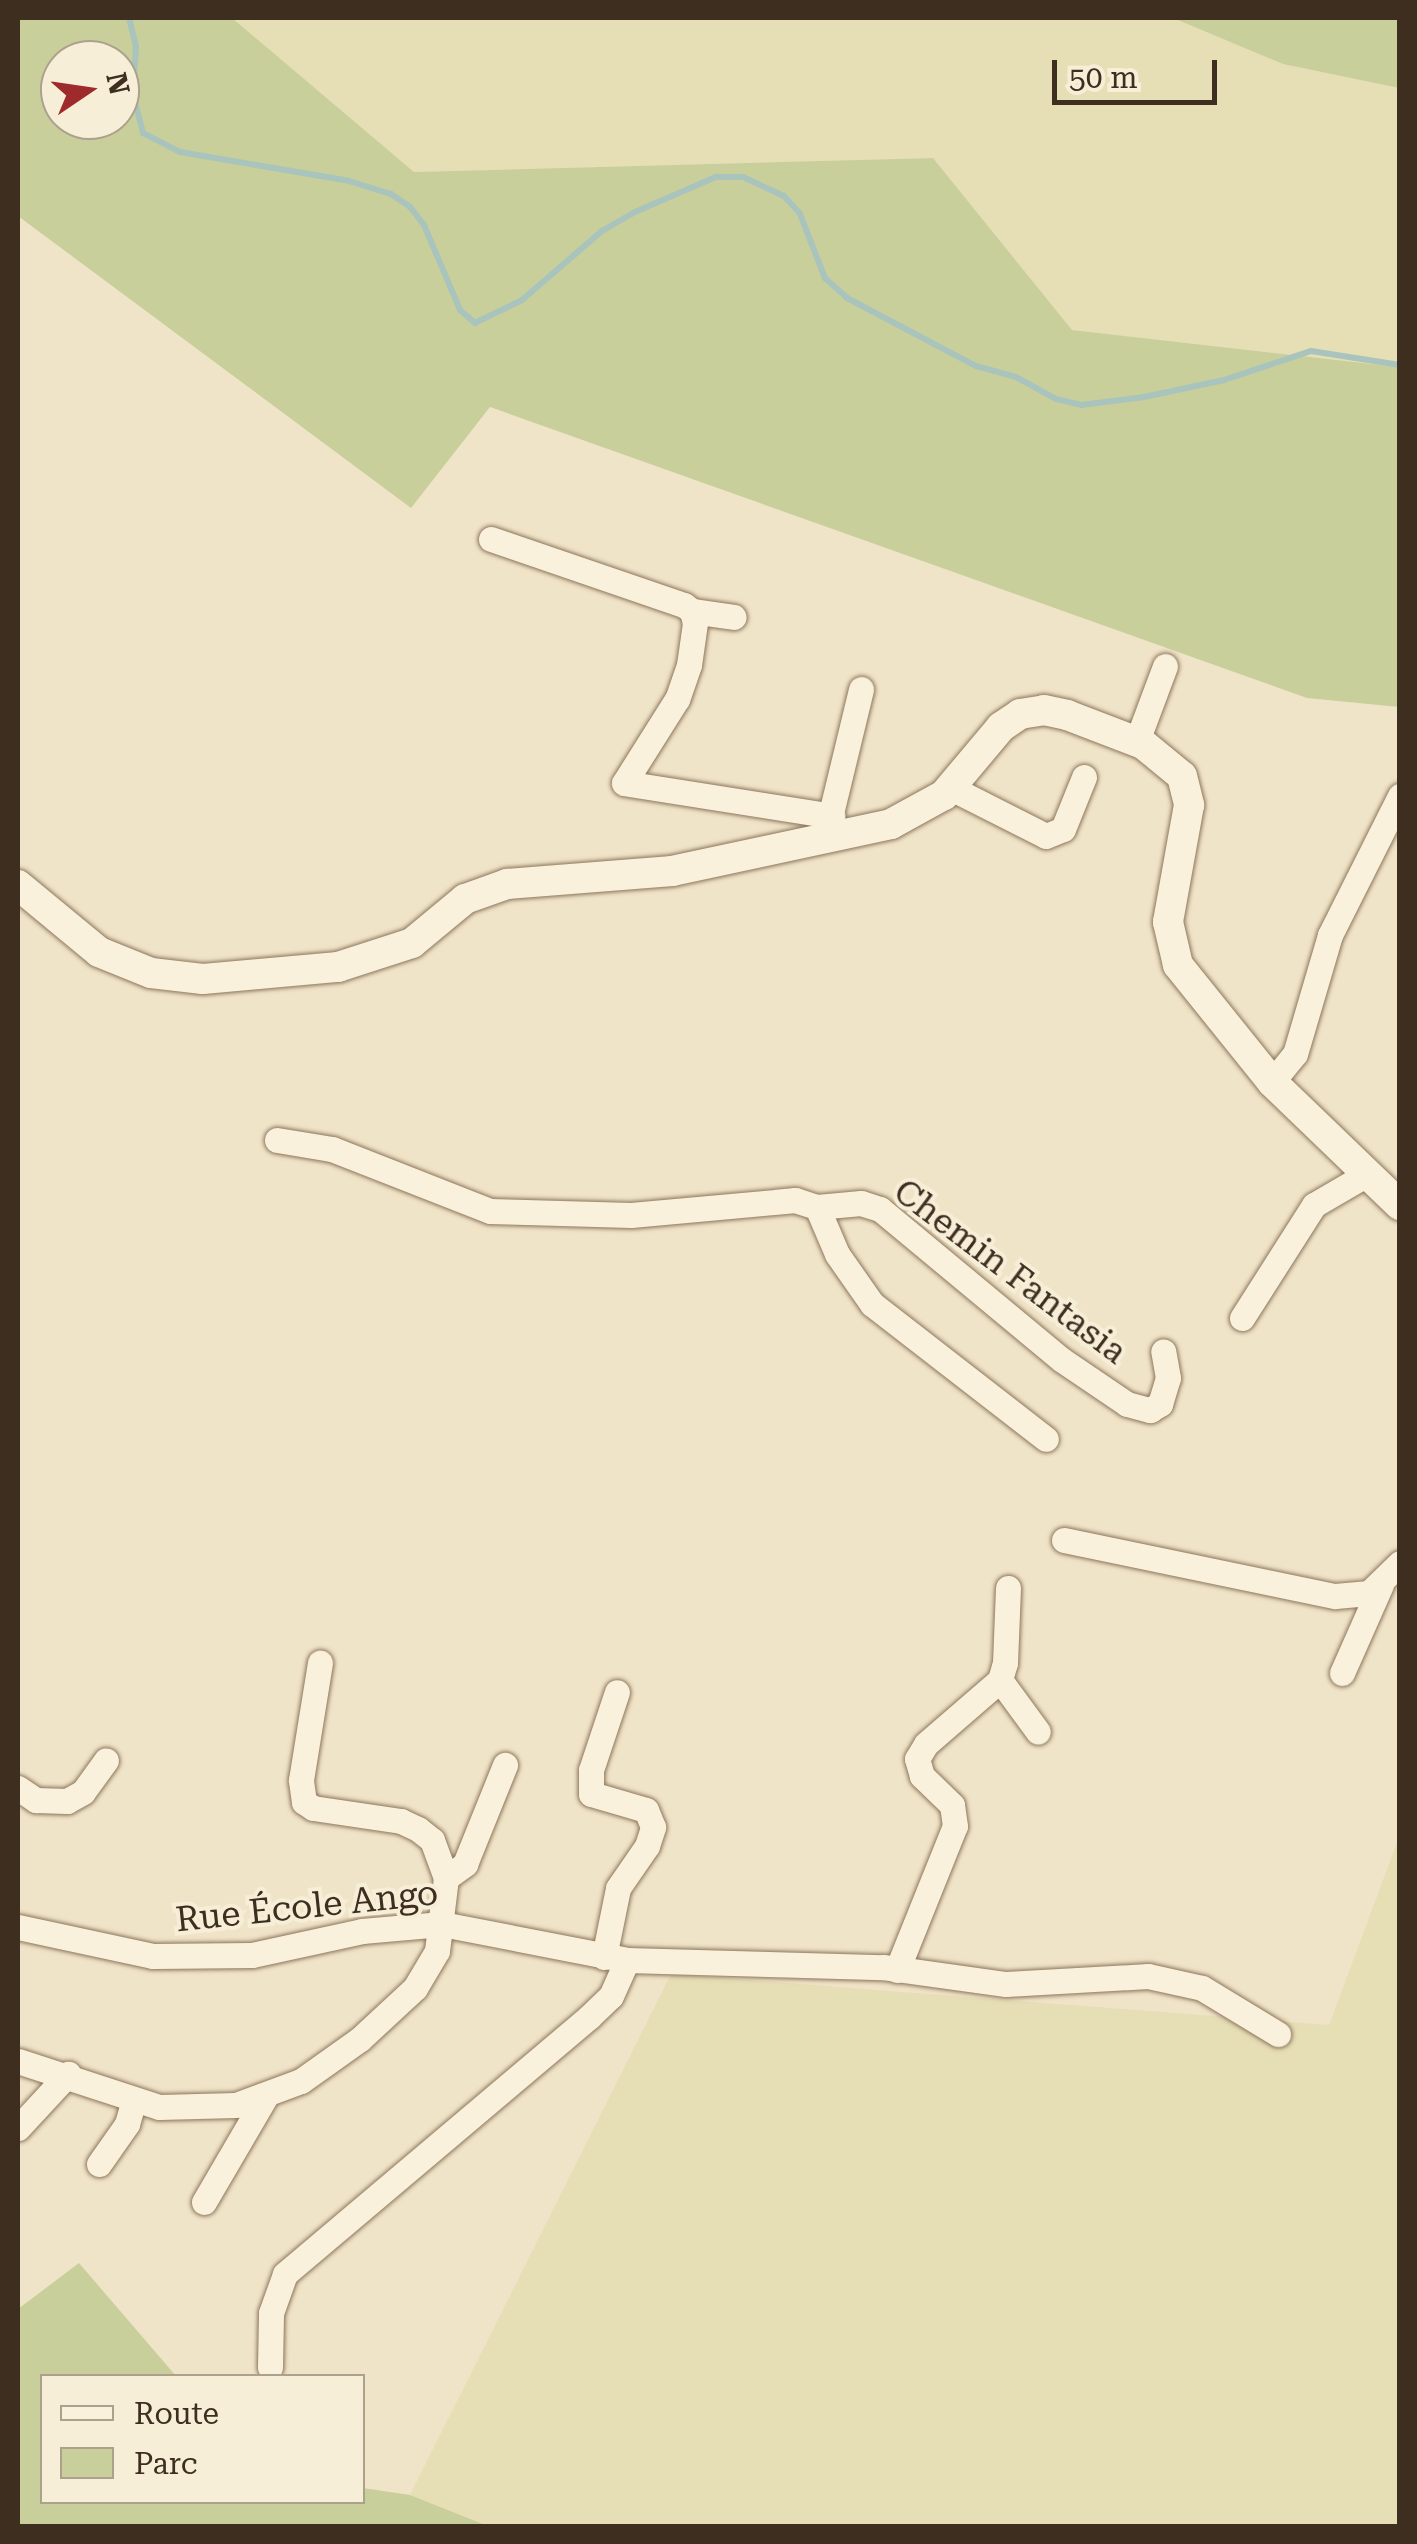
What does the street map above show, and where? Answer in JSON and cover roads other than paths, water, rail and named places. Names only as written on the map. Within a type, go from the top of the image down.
[{"type":"street","points":[[491,538],[684,604],[692,611],[734,617]]},
{"type":"street","points":[[692,611],[695,623],[689,665],[677,699],[624,783],[828,827]]},
{"type":"street","points":[[1137,741],[1165,666]]},
{"type":"street","points":[[828,827],[861,689]]},
{"type":"street","points":[[18,885],[99,952],[125,965],[178,978],[282,975],[386,954],[412,942],[465,899],[507,884],[672,871],[828,827],[891,824],[926,807],[951,788],[1001,726],[1020,714],[1044,710],[1137,741],[1163,756],[1188,790],[1186,835],[1168,922],[1178,965],[1272,1082],[1381,1179],[1400,1205]]},
{"type":"street","points":[[951,788],[1046,836],[1063,829],[1084,777]]},
{"type":"street","points":[[1272,1082],[1295,1054],[1330,935],[1400,796]]},
{"type":"street","name":"Chemin Fantasia","points":[[277,1140],[332,1149],[490,1211],[631,1216],[795,1200],[817,1207],[861,1203],[880,1210],[1062,1360],[1127,1404],[1150,1410],[1160,1404],[1168,1378],[1163,1350]]},
{"type":"street","points":[[1242,1318],[1314,1205],[1325,1194],[1381,1179]]},
{"type":"street","points":[[817,1207],[837,1254],[872,1304],[1046,1439]]},
{"type":"street","points":[[1064,1540],[1335,1596],[1369,1593],[1400,1563]]},
{"type":"street","points":[[1342,1673],[1380,1585]]},
{"type":"street","points":[[897,1970],[955,1826],[952,1806],[922,1776],[917,1759],[926,1744],[1000,1680],[1006,1663],[1008,1588]]},
{"type":"street","points":[[18,2061],[68,2074],[134,2100],[183,2109],[236,2105],[301,2080],[401,2004],[428,1969],[442,1924],[446,1878],[432,1840],[401,1821],[313,1808],[304,1802],[300,1780],[320,1663]]},
{"type":"street","points":[[1000,1680],[1038,1732]]},
{"type":"street","points":[[270,2367],[270,2312],[285,2274],[610,1996],[616,1958],[618,1888],[646,1846],[653,1827],[646,1810],[591,1794],[590,1770],[617,1692]]},
{"type":"street","points":[[18,1788],[36,1800],[67,1802],[84,1792],[106,1760]]},
{"type":"street","points":[[446,1878],[465,1864],[505,1765]]},
{"type":"street","name":"Rue École Ango","points":[[18,1927],[153,1956],[252,1954],[362,1930],[442,1924],[616,1958],[897,1970],[1006,1984],[1148,1976],[1180,1980],[1238,2006],[1278,2034]]},
{"type":"street","points":[[18,2128],[68,2074]]},
{"type":"street","points":[[204,2202],[266,2096]]},
{"type":"street","points":[[99,2164],[127,2124],[134,2100]]},
{"type":"waterway","points":[[129,18],[136,46],[133,95],[143,133],[180,152],[349,181],[391,194],[410,207],[424,225],[460,310],[475,323],[522,300],[602,231],[635,212],[716,177],[743,177],[784,196],[800,214],[825,278],[847,298],[976,366],[1016,377],[1056,399],[1081,405],[1144,397],[1224,380],[1311,351],[1400,365]]}]
